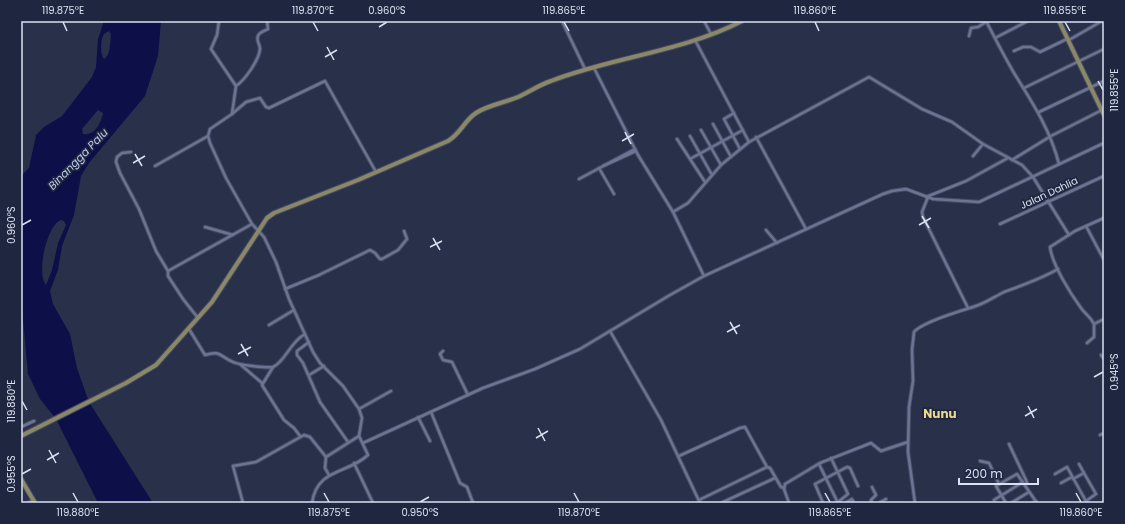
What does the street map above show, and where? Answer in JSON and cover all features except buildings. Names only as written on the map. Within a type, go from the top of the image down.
[{"type":"street","points":[[219,21],[217,35],[211,49],[236,86]]},
{"type":"street","points":[[232,114],[236,86],[247,76],[252,68],[260,49],[259,34],[268,29],[268,21]]},
{"type":"street","points":[[562,21],[585,70]]},
{"type":"street","points":[[704,21],[711,34]]},
{"type":"street","points":[[21,436],[152,368],[189,329],[221,290],[267,218],[274,212],[376,172],[453,138],[460,132],[472,116],[481,110],[519,97],[550,81],[593,67],[695,40],[742,21]]},
{"type":"street","points":[[995,38],[1028,21]]},
{"type":"street","points":[[1059,21],[1103,110],[1104,115]]},
{"type":"street","points":[[1014,51],[1023,47],[1031,47],[1040,52],[1068,40],[1102,21]]},
{"type":"street","points":[[969,36],[971,28],[978,27],[986,22],[1039,112],[1051,136],[1059,164]]},
{"type":"street","points":[[695,40],[749,142]]},
{"type":"street","points":[[1024,88],[1104,49]]},
{"type":"street","points":[[593,67],[636,150],[673,212],[704,276]]},
{"type":"street","points":[[673,212],[688,203],[721,165],[756,137],[869,77],[922,109],[952,122],[982,144],[1022,165],[1033,177],[1069,235]]},
{"type":"street","points":[[312,503],[313,493],[322,480],[368,455],[359,436],[362,416],[359,409],[343,386],[317,358],[294,310],[264,237],[252,224],[226,178],[208,136],[210,129],[254,98],[260,98],[266,107],[269,108],[325,81],[376,172]]},
{"type":"street","points":[[1039,112],[1104,81]]},
{"type":"street","points":[[1012,160],[1051,136],[1103,110]]},
{"type":"street","points":[[734,113],[724,119],[740,149]]},
{"type":"street","points":[[713,124],[731,157]]},
{"type":"street","points":[[701,130],[721,165]]},
{"type":"street","points":[[690,160],[743,130]]},
{"type":"street","points":[[155,166],[208,136]]},
{"type":"street","points":[[690,136],[712,175]]},
{"type":"street","points":[[756,137],[806,230]]},
{"type":"street","points":[[677,139],[705,182]]},
{"type":"street","points":[[363,444],[418,417],[468,395],[566,355],[704,276],[892,190],[906,189],[927,197],[941,200],[978,202],[1104,143]]},
{"type":"street","points":[[973,156],[982,144]]},
{"type":"street","points":[[579,179],[603,166],[605,163],[636,150]]},
{"type":"street","points":[[132,152],[120,155],[116,159],[117,166],[139,209],[156,251],[168,271],[168,276],[198,318]]},
{"type":"street","points":[[968,308],[923,217],[922,212],[927,197],[966,181],[1008,158]]},
{"type":"street","points":[[599,168],[614,194]]},
{"type":"street","name":"Jalan Dahlia","points":[[1000,224],[1104,176]]},
{"type":"street","points":[[1087,343],[1094,337],[1094,324],[1090,316],[1078,304],[1058,269],[1050,247],[1069,235],[1104,218]]},
{"type":"street","points":[[168,271],[252,224]]},
{"type":"street","points":[[1086,226],[1104,260]]},
{"type":"street","points":[[205,227],[234,235]]},
{"type":"street","points":[[766,230],[777,243]]},
{"type":"street","points":[[285,289],[317,276],[370,250],[375,253],[380,260],[382,260],[401,247],[407,239],[404,231]]},
{"type":"street","points":[[1100,250],[1104,248]]},
{"type":"street","points":[[915,503],[908,463],[909,407],[913,380],[912,350],[914,332],[920,327],[1034,281],[1058,269]]},
{"type":"street","points":[[269,325],[294,310]]},
{"type":"street","points":[[1094,324],[1104,319]]},
{"type":"street","points":[[189,329],[205,355],[218,353],[233,363],[241,365],[274,366]]},
{"type":"street","points":[[610,331],[653,404],[679,456],[699,502],[767,467]]},
{"type":"street","points":[[262,383],[274,366],[288,352],[294,341],[305,334]]},
{"type":"street","points":[[309,342],[296,353],[309,375],[320,402],[348,442]]},
{"type":"street","points":[[443,351],[440,354],[443,360],[452,362],[468,395]]},
{"type":"street","points":[[1101,355],[1104,359]]},
{"type":"street","points":[[241,365],[262,383],[284,420],[294,428],[300,436]]},
{"type":"street","points":[[309,375],[324,366]]},
{"type":"street","points":[[359,409],[391,391]]},
{"type":"street","points":[[431,412],[460,483],[467,487],[473,503]]},
{"type":"street","points":[[418,417],[430,441]]},
{"type":"street","points":[[21,427],[34,421]]},
{"type":"street","points":[[679,456],[740,428],[745,428],[767,467],[770,468],[781,487],[784,488],[789,503]]},
{"type":"street","points":[[1100,435],[1104,433]]},
{"type":"street","points":[[243,503],[233,466],[256,462],[300,436],[306,435],[310,437],[326,457],[325,468],[329,476]]},
{"type":"street","points":[[326,457],[359,436]]},
{"type":"street","points":[[784,488],[786,483],[819,464],[871,443],[881,451],[908,442]]},
{"type":"street","points":[[994,500],[1024,483],[1027,483],[1009,444]]},
{"type":"street","points":[[819,464],[837,502],[848,494],[831,458]]},
{"type":"street","points":[[980,461],[989,463],[999,484]]},
{"type":"street","points":[[354,463],[373,503]]},
{"type":"street","points":[[1055,474],[1067,467],[1086,502],[1096,494],[1079,464]]},
{"type":"street","points":[[823,503],[814,484],[838,472],[849,467],[858,486]]},
{"type":"street","points":[[1061,483],[1084,473]]},
{"type":"street","points":[[1006,503],[996,487],[1017,474],[1037,502],[1032,503]]},
{"type":"street","points":[[721,503],[775,478]]},
{"type":"street","points":[[21,479],[35,502],[28,503]]},
{"type":"street","points":[[872,487],[876,495],[871,500],[872,503]]},
{"type":"street","points":[[1011,503],[1029,492]]},
{"type":"street","points":[[845,503],[852,499],[854,503]]},
{"type":"street","points":[[879,503],[886,500]]},
{"type":"water","name":"Binangga Palu","points":[[104,21],[161,21],[158,56],[145,96],[89,163],[81,176],[74,215],[62,246],[58,270],[50,291],[53,304],[70,334],[77,368],[89,402],[153,503],[98,503],[56,419],[40,399],[28,374],[21,298],[21,176],[29,168],[36,135],[44,127],[62,116],[92,77],[96,67],[98,39]],"holes":[[[109,31],[111,34],[110,48],[108,55],[104,59],[101,50],[101,43],[104,34]],[[98,110],[103,113],[101,121],[94,131],[83,134],[82,129]],[[61,220],[64,221],[66,225],[58,243],[52,270],[46,285],[43,279],[42,270],[44,250],[51,231]]]},
{"type":"district","name":"Nunu","points":[[940,413]]}]
